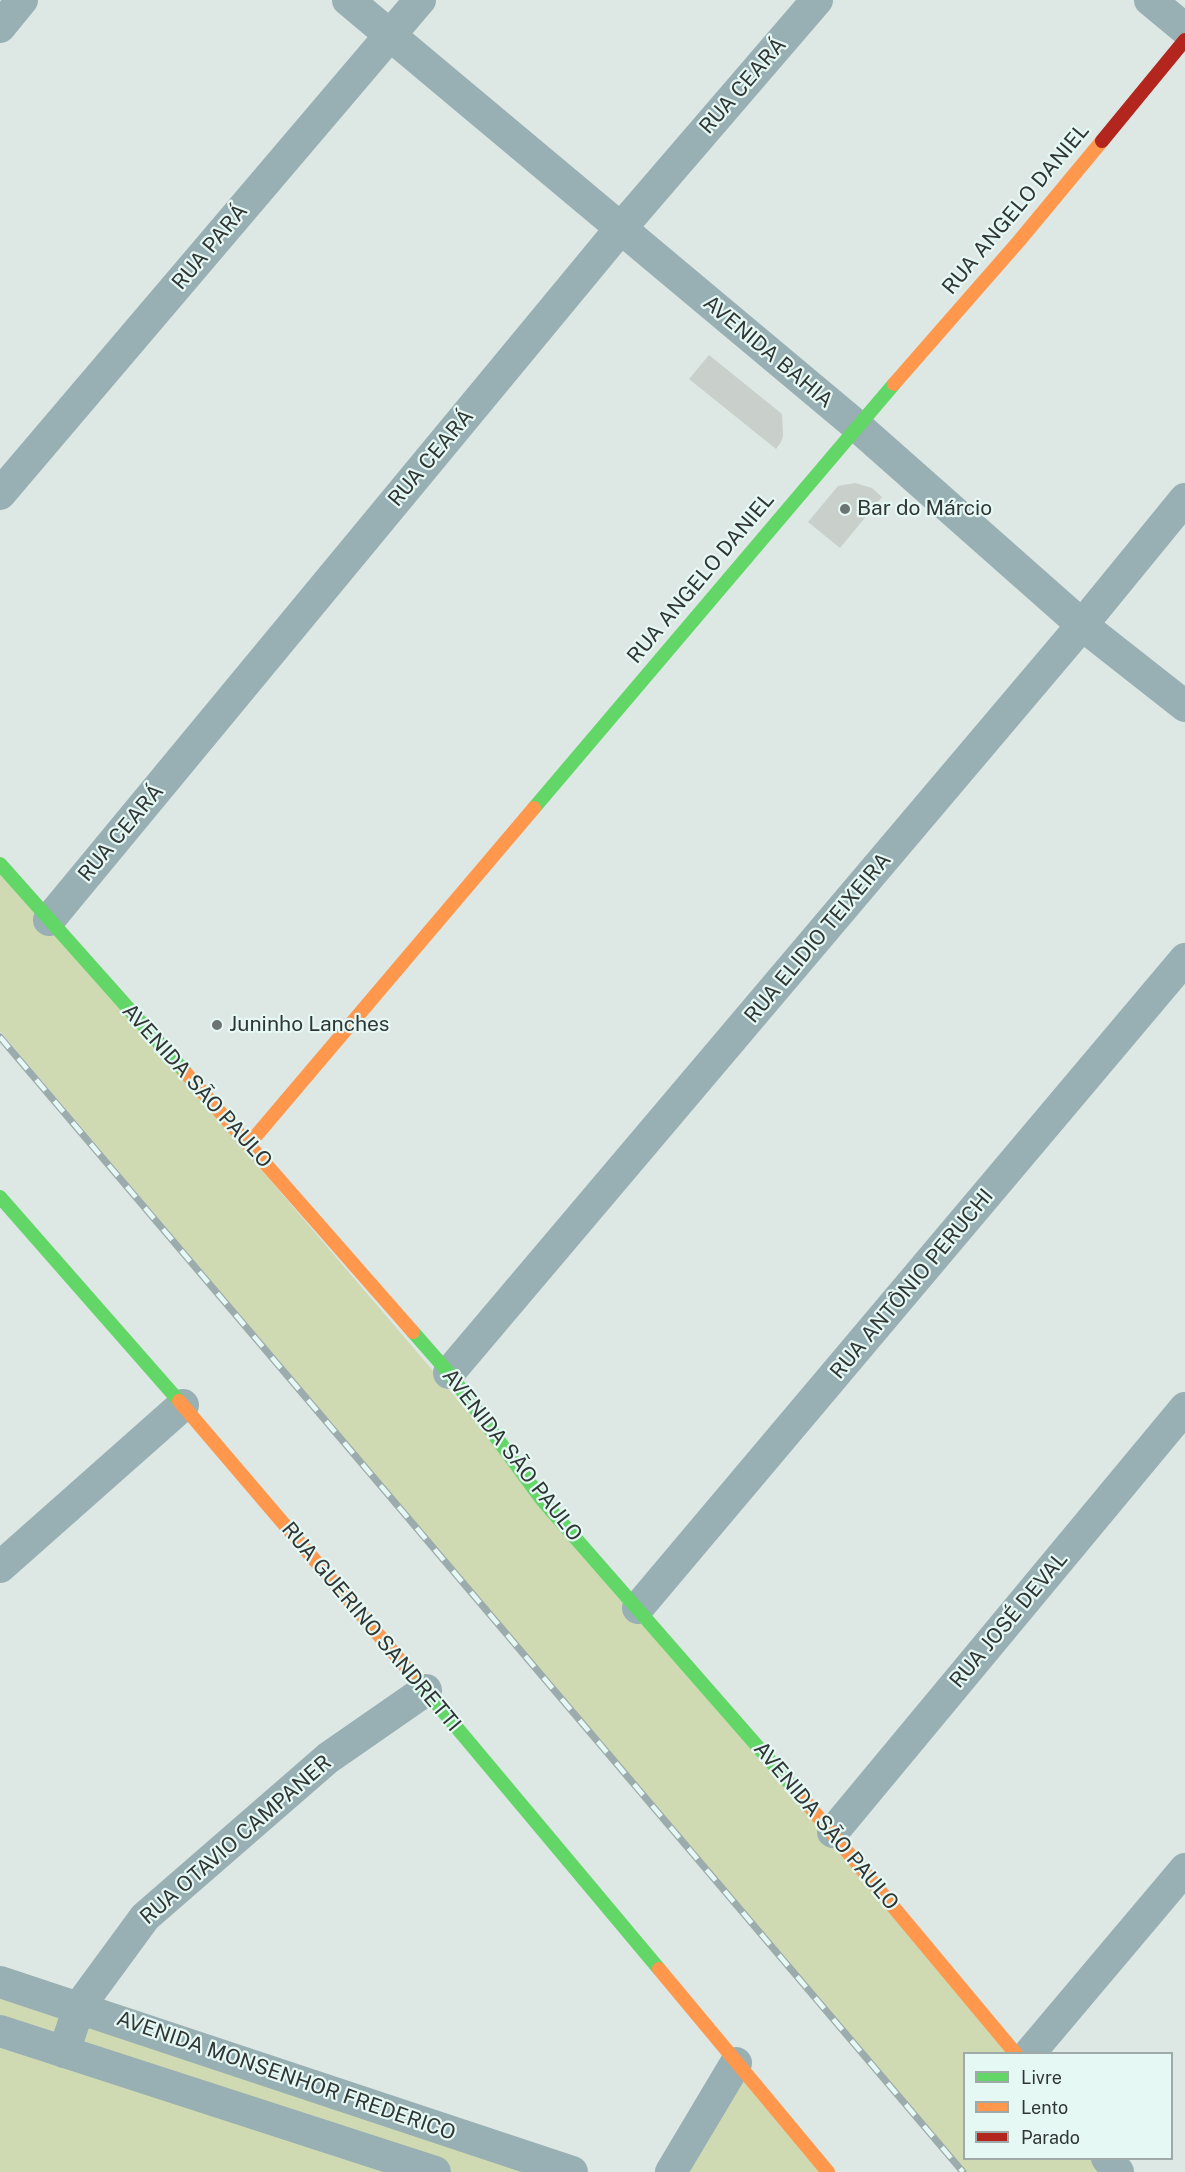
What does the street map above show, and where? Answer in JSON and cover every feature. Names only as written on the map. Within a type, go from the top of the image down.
[{"type":"street","points":[[0,27],[22,0]]},
{"type":"street","name":"AVENIDA BAHIA","points":[[348,0],[857,426],[1082,625],[1185,706]]},
{"type":"street","name":"RUA PARÁ","points":[[0,494],[420,0]]},
{"type":"street","name":"RUA CEARÁ","points":[[49,920],[621,228],[817,0]]},
{"type":"street","points":[[1150,0],[1185,29]]},
{"type":"street","name":"RUA ANGELO DANIEL","points":[[249,1144],[857,426],[1026,232],[1185,40]]},
{"type":"street","name":"RUA ELIDIO TEIXEIRA","points":[[449,1373],[1082,625],[1185,499]]},
{"type":"street","name":"AVENIDA SÃO PAULO","points":[[0,864],[449,1373],[543,1501],[833,1832],[1014,2052]]},
{"type":"street","name":"RUA ANTÔNIO PERUCHI","points":[[638,1608],[1185,959]]},
{"type":"street","name":"RUA GUERINO SANDRETTI","points":[[0,1197],[183,1406],[426,1690],[828,2172]]},
{"type":"street","points":[[0,1567],[183,1406]]},
{"type":"street","name":"RUA JOSÉ DEVAL","points":[[833,1832],[1185,1408]]},
{"type":"street","name":"RUA OTAVIO CAMPANER","points":[[64,2052],[79,2007],[144,1917],[328,1758],[426,1690]]},
{"type":"street","points":[[1031,2052],[1185,1869]]},
{"type":"street","name":"AVENIDA MONSENHOR FREDERICO","points":[[0,1982],[572,2172]]},
{"type":"street","name":"AVENIDA MONSENHOR FREDERICO","points":[[0,2031],[435,2172]]},
{"type":"street","points":[[671,2172],[736,2062]]},
{"type":"street","points":[[1109,2160],[1118,2172]]},
{"type":"green space","points":[[0,864],[1015,2052],[963,2052],[963,2160],[1108,2160],[1118,2172],[965,2172],[0,1031]]},
{"type":"green space","points":[[0,1982],[572,2172],[0,2172]]},
{"type":"green space","points":[[736,2063],[828,2172],[671,2172]]},
{"type":"building","points":[[709,355],[782,414],[783,436],[776,449],[689,379]]},
{"type":"building","name":"Bar do Márcio","points":[[855,483],[872,488],[882,497],[840,548],[808,522],[838,486]]},
{"type":"railway","points":[[0,1037],[963,2172]]},
{"type":"traffic: fast","points":[[534,808],[894,384]]},
{"type":"traffic: fast","points":[[0,864],[185,1072]]},
{"type":"traffic: fast","points":[[0,1197],[179,1401]]},
{"type":"traffic: fast","points":[[413,1332],[449,1373],[543,1501],[800,1795]]},
{"type":"traffic: fast","points":[[411,1673],[659,1969]]},
{"type":"traffic: slow","points":[[894,384],[1019,241],[1102,141]]},
{"type":"traffic: slow","points":[[249,1144],[534,808]]},
{"type":"traffic: slow","points":[[185,1072],[413,1332]]},
{"type":"traffic: slow","points":[[179,1401],[411,1673]]},
{"type":"traffic: slow","points":[[800,1795],[1014,2052]]},
{"type":"traffic: slow","points":[[659,1969],[828,2172]]},
{"type":"traffic: jam","points":[[1102,141],[1185,40]]},
{"type":"place","name":"Bar do Márcio","points":[[845,509]]},
{"type":"place","name":"Juninho Lanches","points":[[217,1025]]}]
